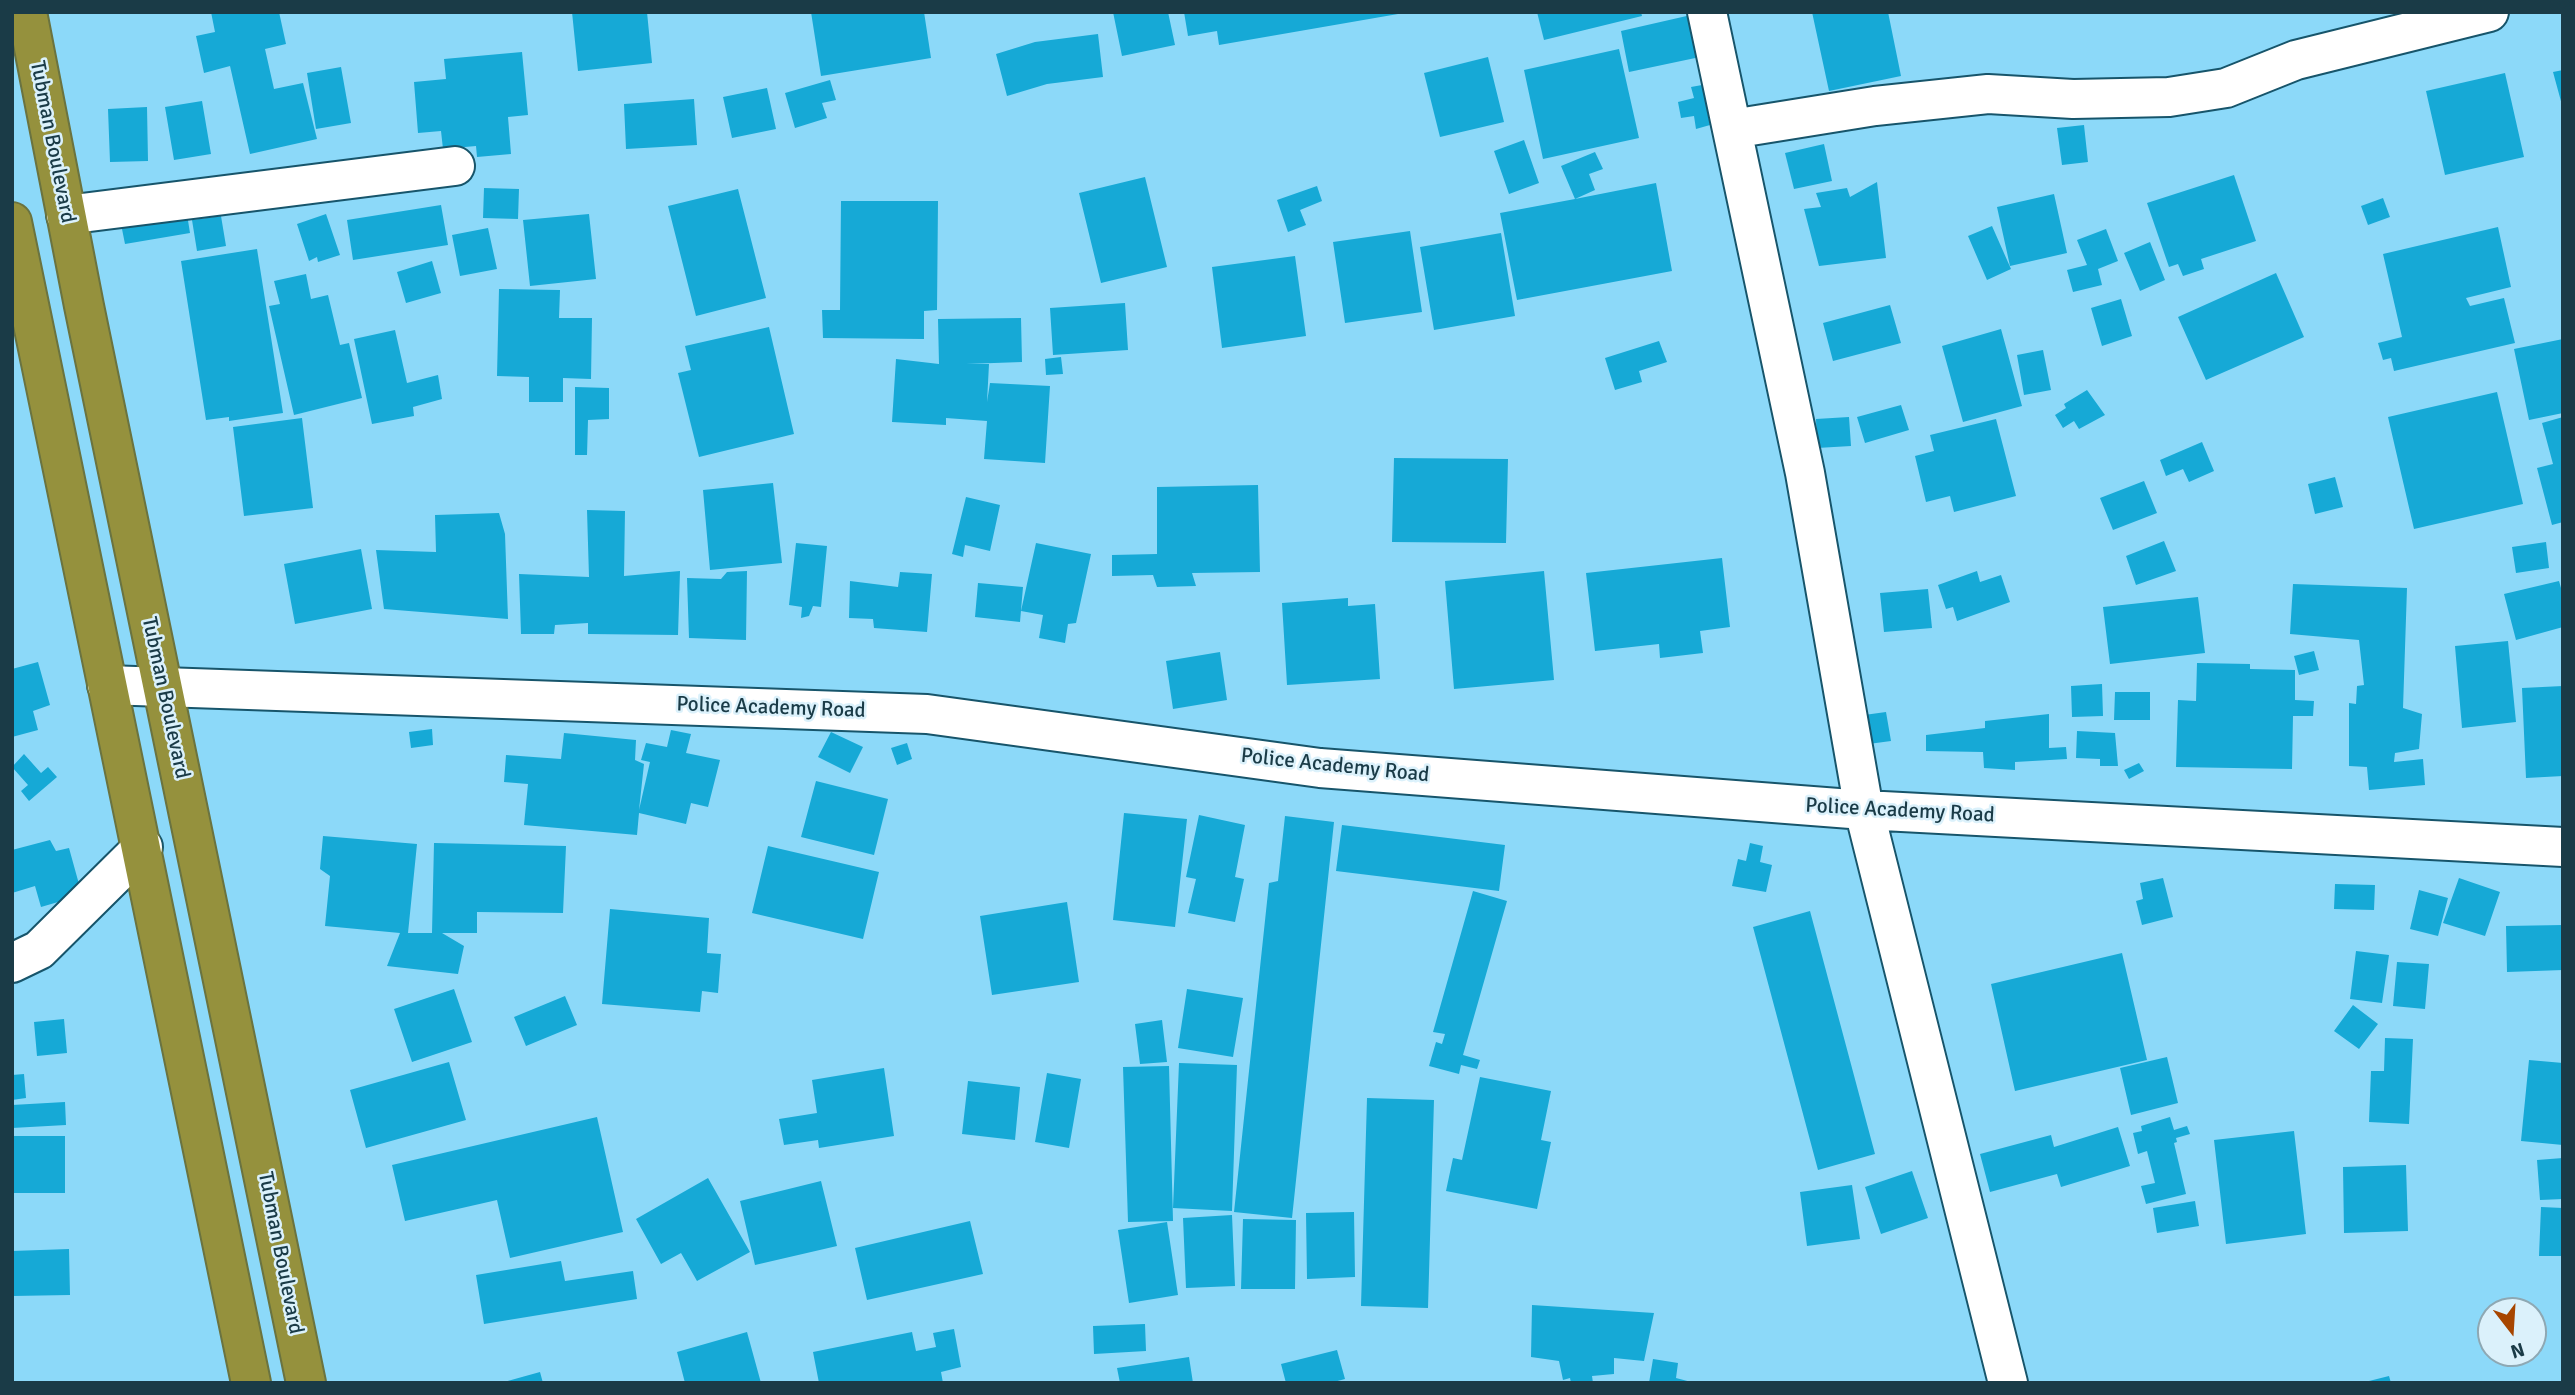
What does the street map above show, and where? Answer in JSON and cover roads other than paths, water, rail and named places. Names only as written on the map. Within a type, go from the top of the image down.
[{"type":"highway","name":"Tubman Boulevard","points":[[27,12],[162,687],[196,836],[306,1383]]},
{"type":"highway","points":[[12,222],[22,308],[143,847],[251,1383]]},
{"type":"street","points":[[1707,12],[1805,473],[1864,810],[2008,1383]]},
{"type":"street","points":[[1732,129],[1875,106],[1988,94],[2073,99],[2180,96],[2227,88],[2296,60],[2489,12]]},
{"type":"street","points":[[66,215],[455,166]]},
{"type":"street","name":"Police Academy Road","points":[[107,685],[927,714],[1320,768],[1864,810],[2563,847]]},
{"type":"street","points":[[12,963],[39,950],[143,847]]}]
